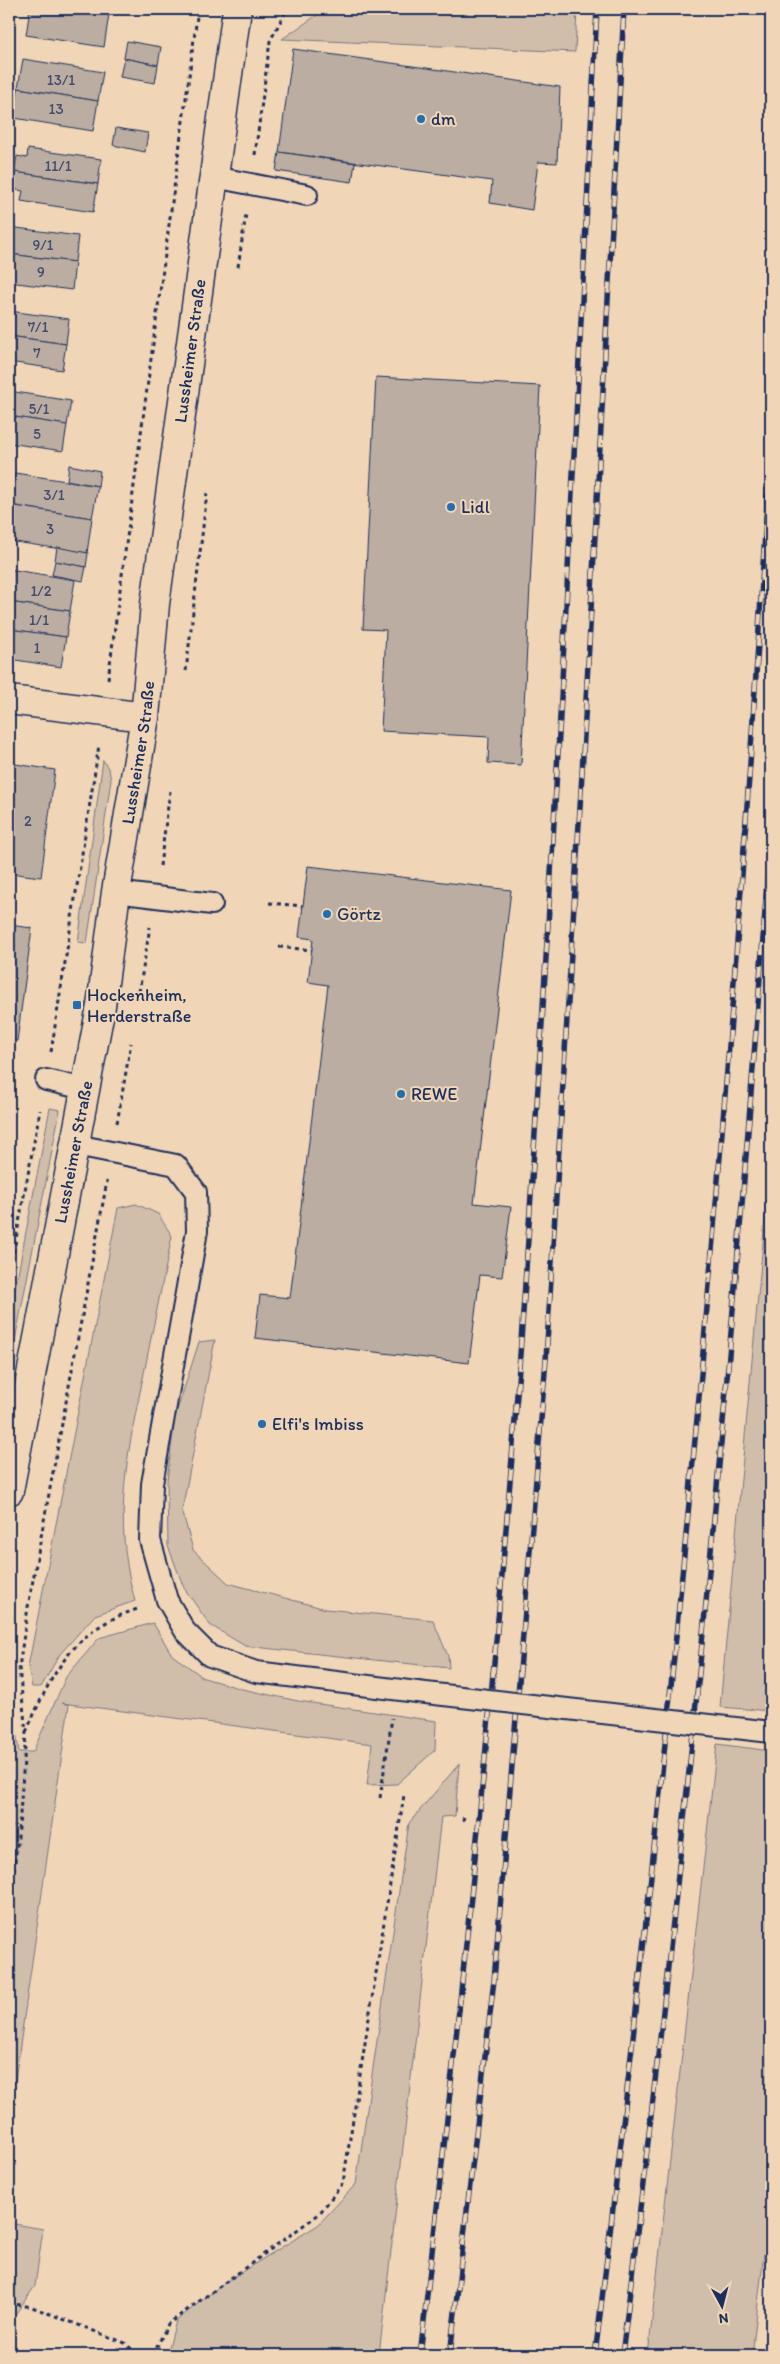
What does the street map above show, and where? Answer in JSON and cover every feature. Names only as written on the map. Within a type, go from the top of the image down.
[{"type":"street","name":"Lussheimer Straße","points":[[9,1491],[101,1006],[116,892],[145,717],[155,604],[238,9]]},
{"type":"street","points":[[9,700],[145,717]]},
{"type":"lane","points":[[214,177],[307,195]]},
{"type":"lane","points":[[116,892],[212,904]]},
{"type":"lane","points":[[46,1080],[85,1089]]},
{"type":"lane","points":[[76,1145],[176,1165],[196,1192],[197,1231],[152,1484],[150,1540],[167,1600],[185,1631],[210,1656],[256,1672],[771,1732]]},
{"type":"path","points":[[9,1276],[10,1260],[46,1080],[104,713],[198,9]]},
{"type":"path","points":[[238,269],[270,42],[287,9]]},
{"type":"path","points":[[185,676],[207,491]]},
{"type":"path","points":[[156,896],[171,781]]},
{"type":"path","points":[[269,904],[303,906]]},
{"type":"path","points":[[279,947],[312,950]]},
{"type":"path","points":[[9,1910],[19,1828],[26,1732],[19,1668],[20,1659],[112,1153]]},
{"type":"path","points":[[26,1732],[49,1681],[68,1655],[91,1632],[114,1616],[167,1600]]},
{"type":"path","points":[[380,1798],[392,1715]]},
{"type":"path","points":[[152,2355],[168,2324],[319,2214],[343,2183],[404,1795]]},
{"type":"path","points":[[9,1826],[19,1828]]},
{"type":"path","points":[[9,2303],[32,2308],[125,2343],[138,2355]]},
{"type":"shaded area","points":[[326,9],[577,9],[575,52],[282,39]]},
{"type":"shaded area","points":[[103,760],[109,770],[111,780],[87,943],[78,942]]},
{"type":"shaded area","points":[[50,1108],[60,1110],[9,1371],[9,1320]]},
{"type":"shaded area","points":[[771,1155],[771,1711],[720,1707]]},
{"type":"shaded area","points":[[136,1204],[158,1214],[172,1236],[132,1431],[124,1487],[124,1542],[135,1601],[95,1615],[60,1654],[41,1687],[32,1687],[28,1667],[118,1208]]},
{"type":"shaded area","points":[[215,1340],[182,1510],[193,1550],[228,1583],[326,1609],[433,1620],[448,1656],[449,1668],[245,1646],[210,1625],[184,1588],[168,1546],[167,1480],[175,1417],[199,1342]]},
{"type":"shaded area","points":[[153,1623],[172,1655],[204,1678],[242,1689],[298,1701],[436,1721],[435,1750],[397,1784],[367,1785],[372,1744],[62,1703],[69,1705],[9,2122],[9,1681],[19,1752],[33,1752],[66,1677],[99,1638]]},
{"type":"shaded area","points":[[717,1744],[771,1751],[771,2192],[752,2355],[648,2355]]},
{"type":"shaded area","points":[[459,1764],[455,1816],[441,1817],[379,2355],[167,2355],[176,2321],[225,2282],[318,2225],[356,2184],[409,1823]]},
{"type":"shaded area","points":[[9,2223],[43,2229],[35,2286],[12,2319],[9,2319]]},
{"type":"building","points":[[30,9],[71,9],[109,14],[104,47],[26,35]]},
{"type":"building","points":[[71,9],[110,9],[109,14]]},
{"type":"building","points":[[127,41],[161,47],[158,65],[124,58]]},
{"type":"building","name":"dm","points":[[293,49],[560,87],[557,163],[538,162],[532,210],[490,203],[492,181],[279,152]]},
{"type":"building","points":[[124,58],[158,65],[155,83],[120,77]]},
{"type":"building","points":[[23,59],[103,72],[98,101],[18,88]]},
{"type":"building","points":[[18,88],[98,101],[93,131],[14,118]]},
{"type":"building","points":[[116,128],[148,133],[145,152],[113,145]]},
{"type":"building","points":[[28,149],[101,159],[98,184],[14,172],[17,156],[27,158]]},
{"type":"building","points":[[279,152],[355,163],[352,182],[276,171]]},
{"type":"building","points":[[14,172],[98,184],[93,212],[21,201],[23,191],[12,189]]},
{"type":"building","points":[[9,227],[78,236],[75,262],[9,254]]},
{"type":"building","points":[[9,254],[75,262],[72,290],[9,282]]},
{"type":"building","points":[[9,311],[69,319],[66,344],[9,336]]},
{"type":"building","points":[[9,336],[66,344],[62,370],[9,362]]},
{"type":"building","name":"Lidl","points":[[376,377],[540,386],[521,765],[488,763],[489,737],[381,731],[386,630],[363,629]]},
{"type":"building","points":[[9,391],[71,401],[67,425],[9,416]]},
{"type":"building","points":[[9,416],[67,425],[63,451],[9,443]]},
{"type":"building","points":[[69,465],[100,471],[98,486],[67,480]]},
{"type":"building","points":[[15,473],[98,486],[92,518],[9,505]]},
{"type":"building","points":[[9,505],[92,518],[87,553],[9,541]]},
{"type":"building","points":[[57,547],[88,553],[86,567],[55,561]]},
{"type":"building","points":[[55,561],[86,567],[83,581],[52,575]]},
{"type":"building","points":[[9,569],[75,580],[70,611],[9,602]]},
{"type":"building","points":[[9,602],[70,611],[66,637],[9,629]]},
{"type":"building","points":[[9,629],[66,637],[61,667],[9,659]]},
{"type":"building","points":[[9,659],[14,660],[12,676],[9,675]]},
{"type":"building","points":[[9,763],[55,770],[41,877],[9,873]]},
{"type":"building","name":"REWE","points":[[308,866],[511,890],[474,1203],[511,1207],[502,1277],[480,1275],[469,1363],[255,1338],[260,1295],[290,1298],[328,985],[308,982],[313,939],[299,937]]},
{"type":"building","points":[[9,925],[32,928],[17,1041],[9,1039]]},
{"type":"railway","points":[[420,2355],[449,2105],[488,1730],[520,1355],[552,851],[597,9]]},
{"type":"railway","points":[[450,2355],[494,1980],[546,1360],[581,791],[624,9]]},
{"type":"railway","points":[[595,2355],[651,1876],[699,1395],[739,914],[771,433]]},
{"type":"railway","points":[[622,2355],[667,1974],[707,1593],[742,1210],[771,828]]},
{"type":"place","name":"dm","points":[[421,119]]},
{"type":"place","name":"Lidl","points":[[451,507]]},
{"type":"place","name":"Görtz","points":[[327,914]]},
{"type":"place","name":"Hockenheim, Herderstraße","points":[[77,1005]]},
{"type":"place","name":"REWE","points":[[401,1094]]},
{"type":"place","name":"Elfi's Imbiss","points":[[262,1424]]}]
